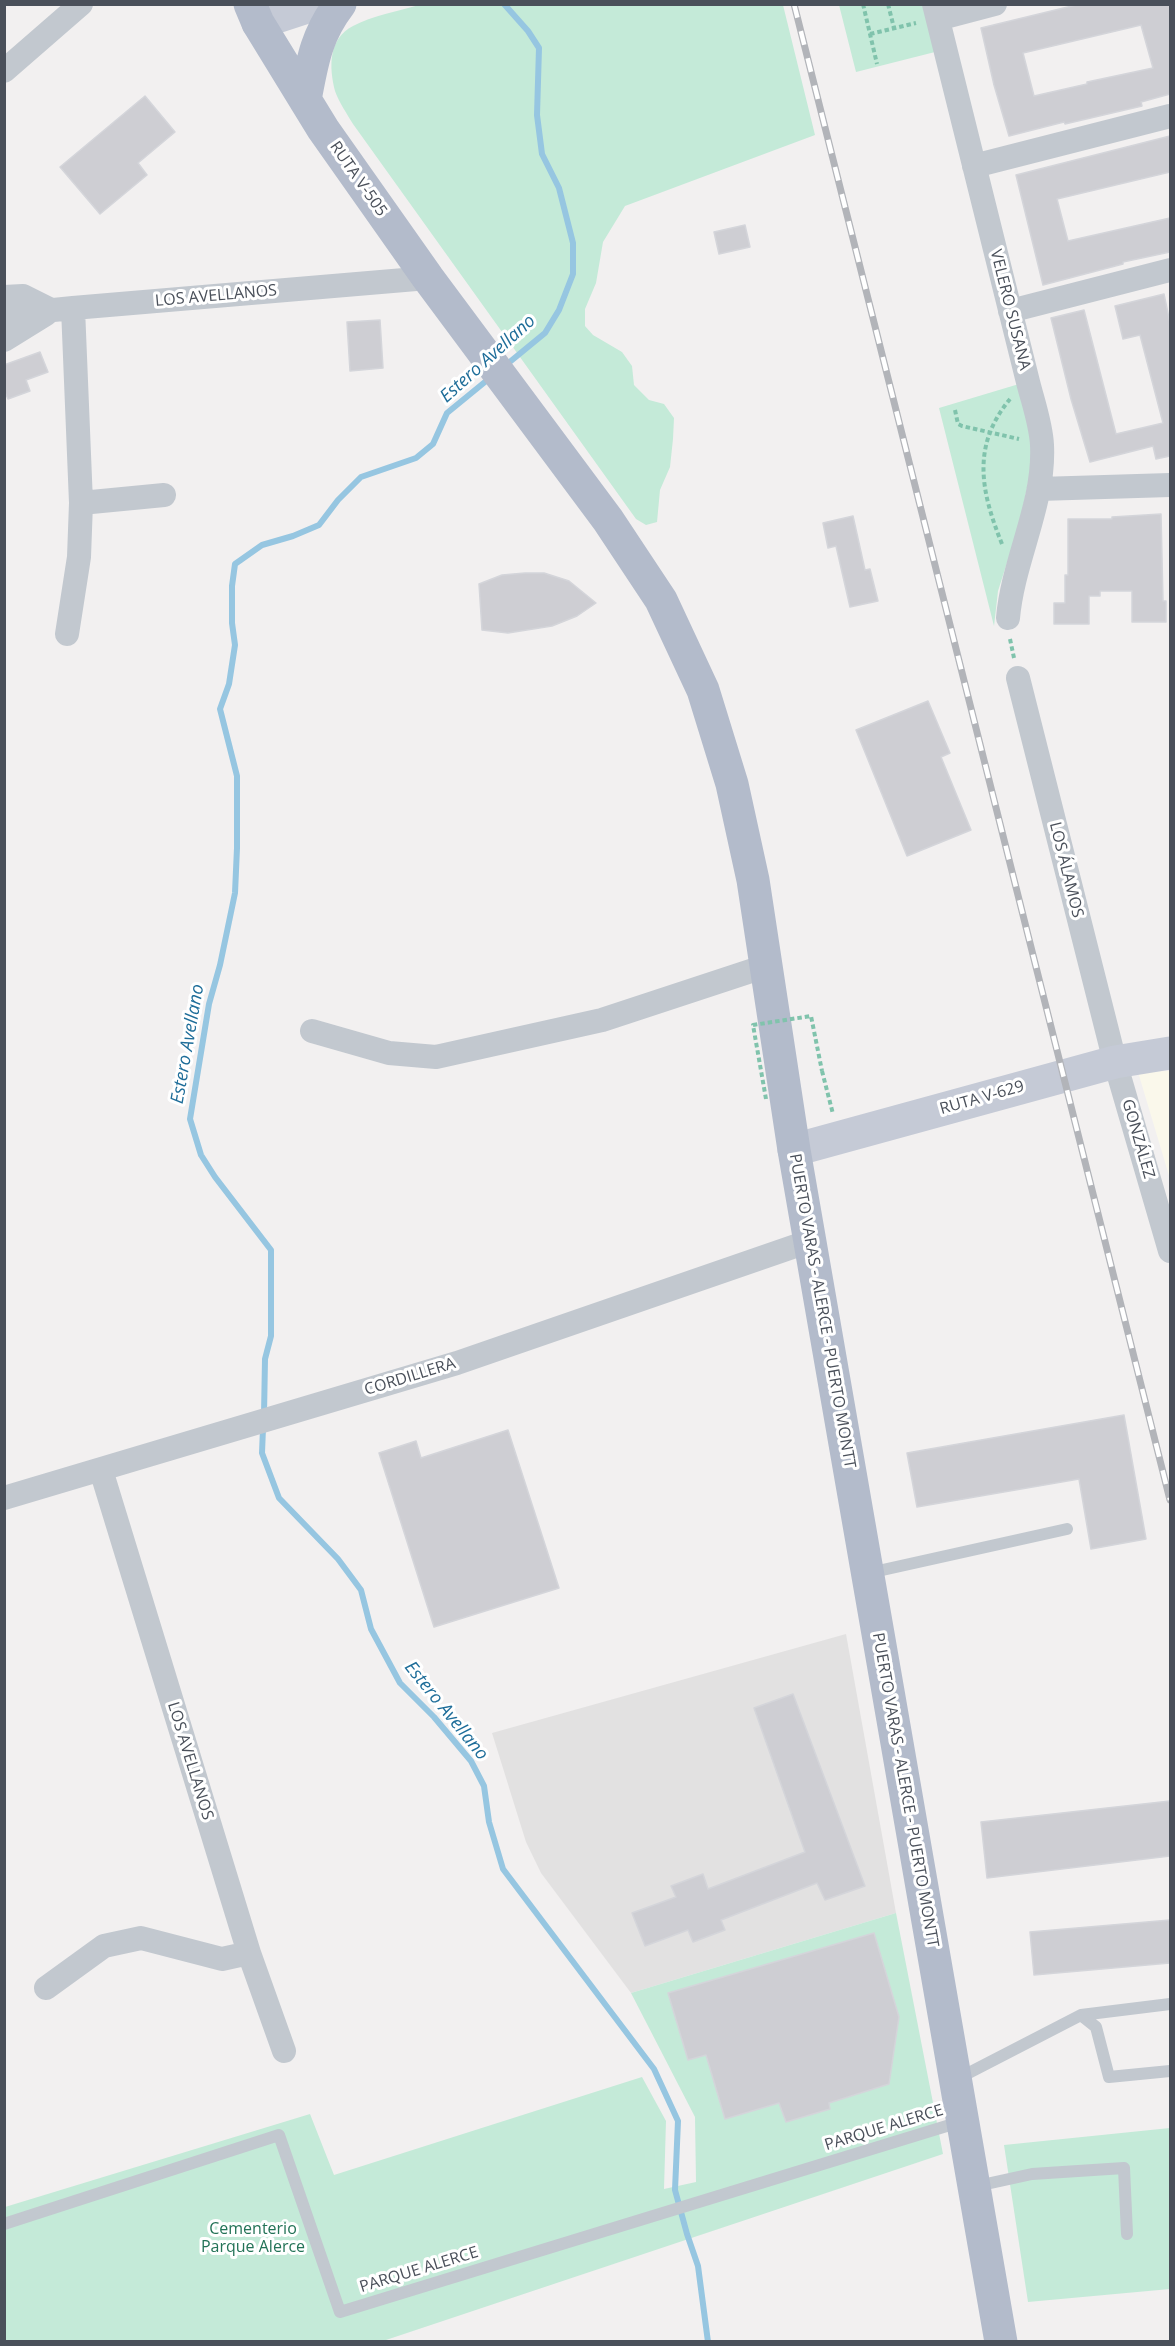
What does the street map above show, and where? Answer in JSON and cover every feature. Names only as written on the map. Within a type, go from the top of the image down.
[{"type":"main road","points":[[254,14],[316,4]]},
{"type":"main road","points":[[305,100],[316,45],[326,24],[340,4]]},
{"type":"main road","name":"RUTA V-505","points":[[254,14],[305,100],[478,346]]},
{"type":"main road","name":"PUERTO VARAS - ALERCE - PUERTO MONTT","points":[[478,346],[608,520],[662,600],[703,690],[732,784],[753,880],[794,1150],[1001,2342]]},
{"type":"main road","name":"RUTA V-629","points":[[794,1150],[1115,1062],[1170,1053]]},
{"type":"street","points":[[936,14],[995,4]]},
{"type":"street","points":[[4,70],[76,6]]},
{"type":"street","name":"VELERO SUSANA","points":[[936,14],[1042,444],[1039,489],[1017,565],[1008,618]]},
{"type":"street","points":[[974,165],[1170,116]]},
{"type":"street","points":[[1010,311],[1170,270]]},
{"type":"street","name":"LOS AVELLANOS","points":[[4,315],[428,278]]},
{"type":"street","points":[[4,297],[23,296],[62,309]]},
{"type":"street","points":[[4,340],[62,309]]},
{"type":"street","points":[[62,309],[81,503],[79,557],[67,634]]},
{"type":"street","points":[[1039,489],[1170,485]]},
{"type":"street","points":[[81,503],[164,495]]},
{"type":"street","name":"LOS ÁLAMOS","points":[[1018,678],[1115,1062]]},
{"type":"street","points":[[312,1031],[390,1053],[436,1057],[460,1054],[556,1029],[602,1020],[766,966]]},
{"type":"street","name":"GONZÁLEZ","points":[[1115,1062],[1170,1251]]},
{"type":"street","name":"CORDILLERA","points":[[4,1498],[457,1363],[810,1241]]},
{"type":"street","name":"LOS AVELLANOS","points":[[101,1470],[249,1953],[284,2051]]},
{"type":"street","points":[[46,1988],[104,1946],[141,1938],[222,1959],[249,1953]]},
{"type":"lane","points":[[867,1574],[1067,1529]]},
{"type":"lane","points":[[955,2080],[1081,2015],[1170,2004]]},
{"type":"lane","points":[[1081,2015],[1096,2026],[1109,2078],[1170,2071]]},
{"type":"lane","name":"PARQUE ALERCE","points":[[4,2224],[279,2135],[340,2312],[963,2121]]},
{"type":"lane","points":[[974,2187],[1032,2174],[1124,2168],[1127,2234]]},
{"type":"path","points":[[863,4],[877,64]]},
{"type":"path","points":[[888,4],[894,28]]},
{"type":"path","points":[[870,34],[936,14]]},
{"type":"path","points":[[1017,565],[1006,553],[991,516],[983,484],[984,459],[991,432],[1003,407],[1028,382]]},
{"type":"path","points":[[955,411],[958,424],[1042,444]]},
{"type":"path","points":[[1008,618],[1008,632],[1018,678]]},
{"type":"path","points":[[766,1099],[753,1025],[811,1016],[838,1138]]},
{"type":"shaded area","points":[[1170,1071],[1170,1179],[1138,1072]]},
{"type":"shaded area","points":[[846,1634],[896,1913],[631,1993],[541,1873],[526,1842],[492,1733]]},
{"type":"green space","points":[[419,5],[783,5],[815,135],[625,206],[603,242],[596,283],[585,309],[585,326],[593,335],[622,352],[632,366],[634,385],[649,400],[664,404],[674,418],[670,467],[660,490],[657,522],[646,525],[636,519],[353,124],[335,91],[331,63],[339,38],[353,26],[368,19]]},
{"type":"green space","points":[[839,5],[923,5],[935,52],[856,72]]},
{"type":"green space","points":[[1019,384],[1031,432],[1032,463],[1020,522],[998,591],[994,626],[939,408]]},
{"type":"green space","name":"Cementerio Parque Alerce","points":[[896,1913],[943,2154],[383,2341],[5,2342],[5,2207],[310,2114],[334,2175],[642,2077],[666,2121],[664,2189],[696,2182],[695,2117],[631,1993]]},
{"type":"green space","points":[[1170,2128],[1170,2289],[1028,2302],[1004,2145]]},
{"type":"building","points":[[1080,4],[1170,4],[1170,94],[1141,102],[1142,106],[1009,136],[981,28]],"holes":[[[1141,25],[1153,68],[1034,96],[1023,53]]]},
{"type":"building","points":[[145,96],[175,132],[138,163],[147,175],[100,214],[60,167]]},
{"type":"building","points":[[1170,136],[1170,172],[1057,199],[1068,241],[1170,218],[1170,252],[1123,262],[1123,264],[1043,285],[1016,175]]},
{"type":"building","points":[[745,225],[750,247],[719,254],[714,232]]},
{"type":"building","points":[[1164,294],[1170,323],[1170,456],[1156,459],[1153,446],[1090,462],[1071,399],[1051,318],[1084,310],[1116,434],[1163,423],[1140,335],[1123,339],[1115,306]]},
{"type":"building","points":[[380,320],[383,368],[350,371],[347,322]]},
{"type":"building","points":[[40,352],[48,372],[26,380],[30,391],[8,399],[4,390],[4,365]]},
{"type":"building","points":[[1161,514],[1163,601],[1166,601],[1166,622],[1132,622],[1132,591],[1100,591],[1100,596],[1089,596],[1089,624],[1054,624],[1054,603],[1065,603],[1065,575],[1068,575],[1068,519],[1112,519],[1112,517]]},
{"type":"building","points":[[853,516],[865,570],[870,569],[878,601],[850,607],[836,546],[828,548],[823,523]]},
{"type":"building","points":[[544,573],[569,581],[596,603],[577,616],[552,626],[508,633],[482,630],[479,584],[502,575]]},
{"type":"building","points":[[928,701],[950,753],[941,757],[971,830],[907,856],[856,730]]},
{"type":"building","points":[[1124,1415],[1146,1539],[1091,1549],[1079,1479],[917,1507],[907,1453]]},
{"type":"building","points":[[508,1430],[559,1588],[434,1627],[379,1453],[416,1441],[421,1458]]},
{"type":"building","points":[[793,1694],[865,1886],[825,1900],[817,1883],[721,1920],[725,1930],[693,1942],[688,1930],[645,1946],[632,1913],[676,1897],[671,1886],[703,1874],[708,1889],[805,1852],[754,1708]]},
{"type":"building","points":[[1170,1801],[1170,1856],[987,1878],[981,1822]]},
{"type":"building","points":[[1170,1920],[1170,1963],[1034,1975],[1030,1932]]},
{"type":"building","points":[[874,1933],[899,2017],[889,2084],[829,2103],[830,2109],[786,2122],[779,2103],[725,2119],[706,2055],[688,2060],[668,1993]]},
{"type":"waterway","name":"Estero Avellano","points":[[504,4],[528,31],[539,48],[537,115],[542,154],[559,188],[573,243],[573,274],[559,310],[545,333],[506,365]]},
{"type":"waterway","name":"Estero Avellano","points":[[264,1415],[265,1359],[271,1336],[271,1250],[201,1155],[190,1119],[209,1004],[220,965],[235,893],[237,776],[220,709],[229,684],[235,645],[232,623],[232,586],[235,564],[262,545],[319,525],[338,500],[361,477],[416,458],[433,444],[447,413],[491,377]]},
{"type":"waterway","name":"Estero Avellano","points":[[263,1428],[262,1453],[279,1498],[338,1559],[361,1590],[371,1629],[400,1683],[434,1717],[471,1761],[484,1786],[489,1822],[503,1869],[654,2069],[678,2121],[675,2190],[698,2266],[708,2342]]},
{"type":"railway","points":[[794,4],[1170,1500]]}]
